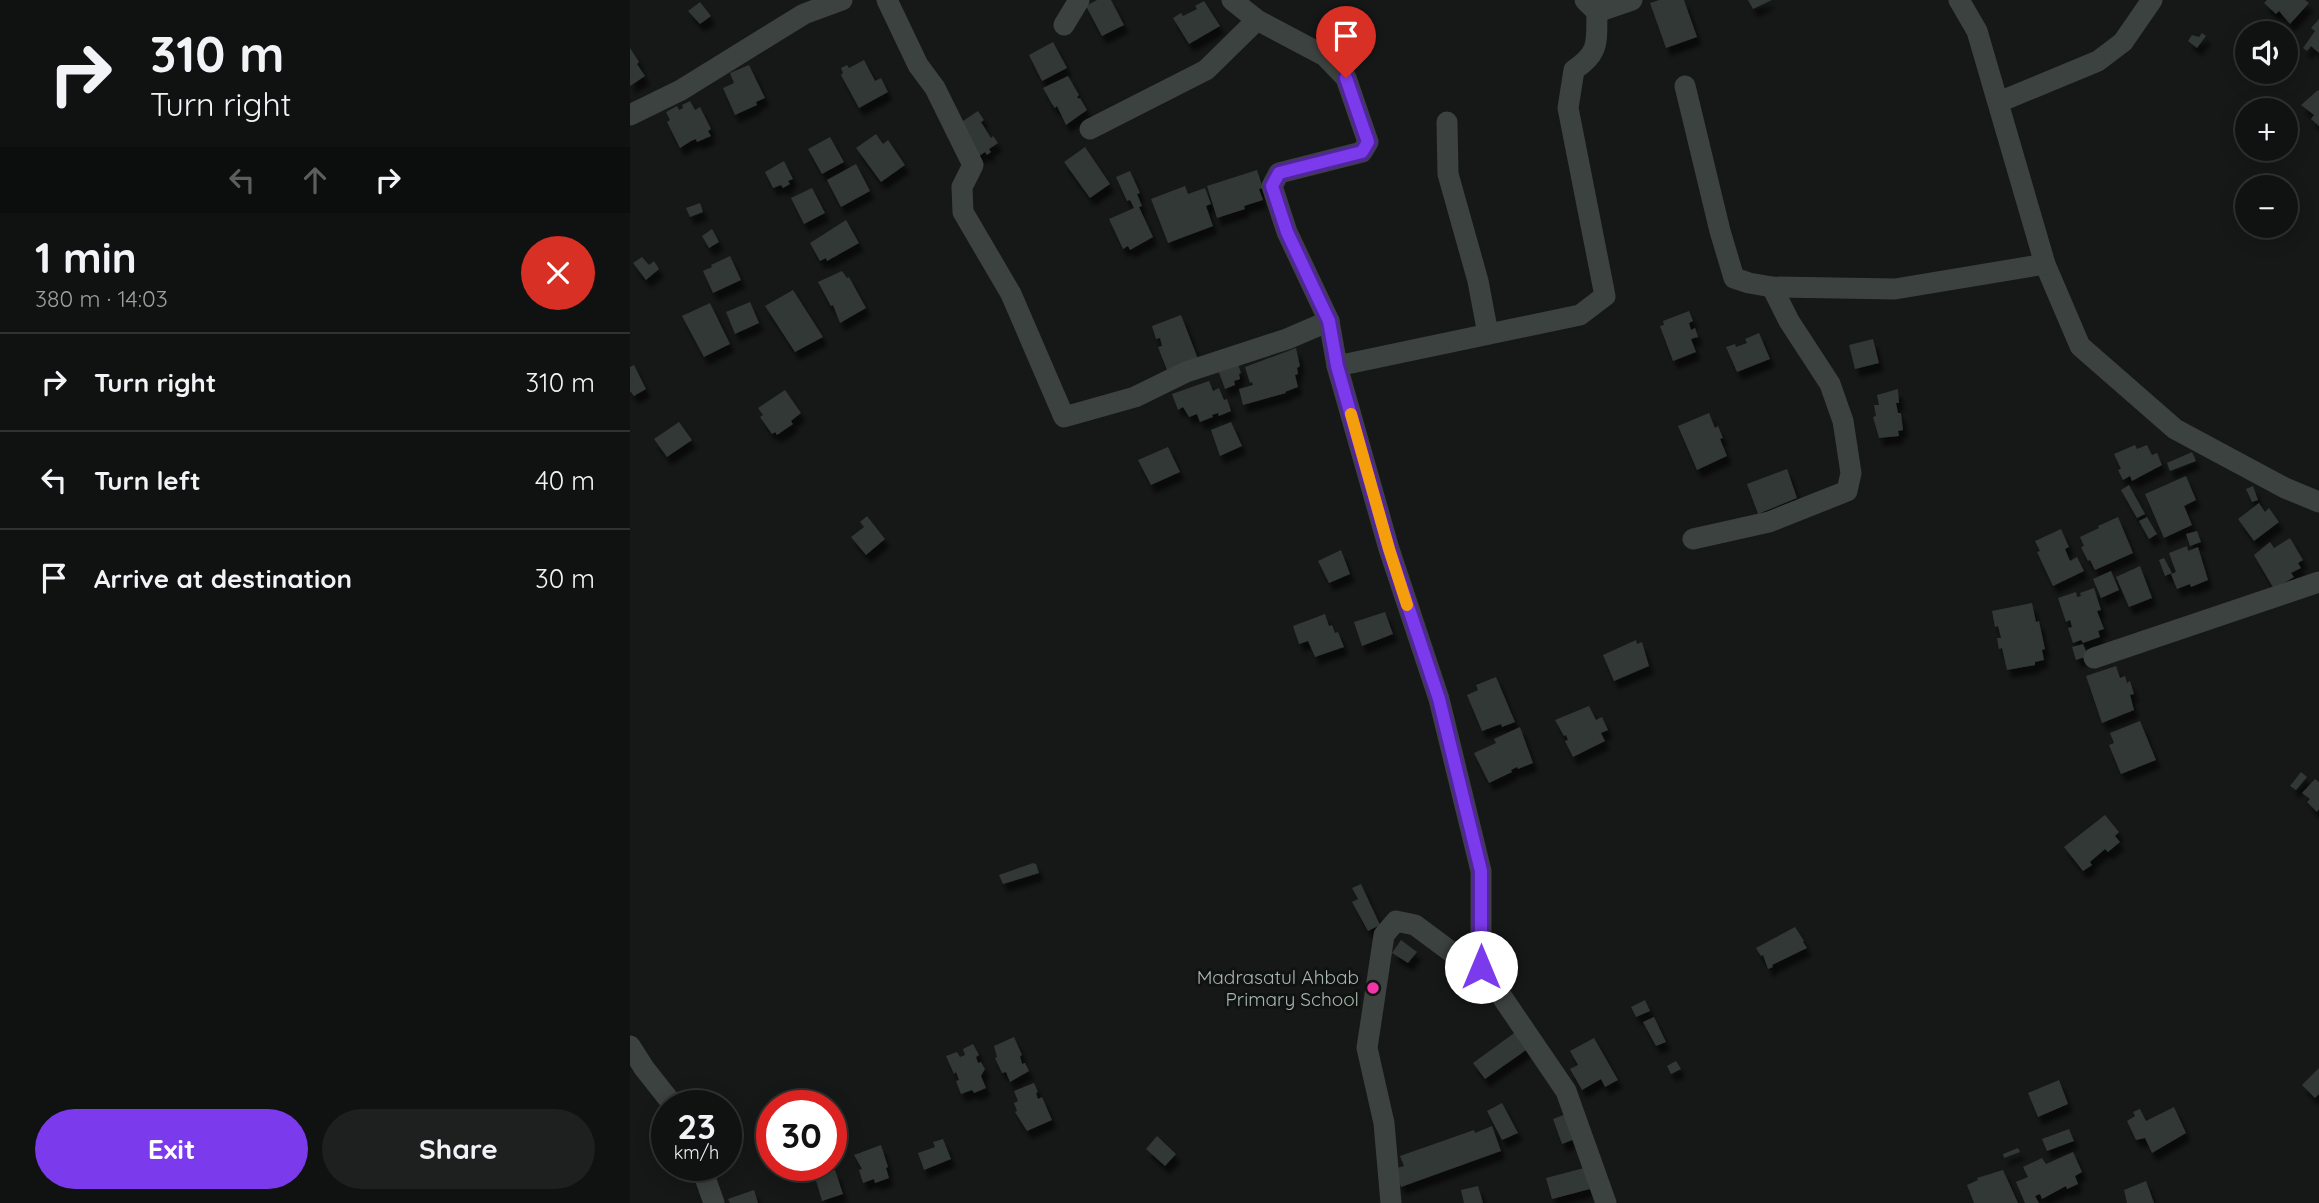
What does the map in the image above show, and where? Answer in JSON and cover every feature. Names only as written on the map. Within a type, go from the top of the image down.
[{"type":"street","points":[[630,115],[681,90],[804,14],[842,0]]},
{"type":"street","points":[[887,0],[918,65],[935,88],[973,165],[962,187],[964,212],[1011,294],[1064,417],[1135,397],[1186,372],[1287,339],[1329,321]]},
{"type":"street","points":[[1064,25],[1079,0]]},
{"type":"street","points":[[1232,0],[1257,20],[1325,56],[1346,78],[1368,142],[1362,152],[1279,173],[1272,186],[1287,232],[1329,321],[1337,366],[1389,549],[1439,699],[1481,871],[1481,967]]},
{"type":"street","points":[[1337,366],[1580,315],[1605,296],[1568,107],[1574,70],[1596,50],[1591,6],[1632,0]]},
{"type":"street","points":[[1959,0],[1977,31],[2045,264],[2080,346],[2175,429],[2285,488],[2319,502]]},
{"type":"street","points":[[1999,102],[2098,61],[2123,42],[2152,0]]},
{"type":"street","points":[[1090,129],[1206,70],[1257,20]]},
{"type":"street","points":[[1685,86],[1734,278],[1772,287],[1895,289],[2045,264]]},
{"type":"street","points":[[1447,122],[1448,174],[1478,281],[1488,334]]},
{"type":"street","points":[[1693,539],[1769,523],[1847,491],[1851,473],[1843,421],[1830,384],[1789,321],[1772,287]]},
{"type":"street","points":[[2094,658],[2319,582]]},
{"type":"street","points":[[1391,1203],[1384,1124],[1367,1048],[1384,936],[1396,921],[1415,925],[1450,951],[1481,967],[1566,1091],[1606,1203]]},
{"type":"street","points":[[630,1046],[661,1090]]},
{"type":"street","points":[[706,1181],[714,1203]]},
{"type":"building","points":[[1097,0],[1111,0],[1124,25],[1102,36],[1086,6]]},
{"type":"building","points":[[1659,0],[1684,0],[1697,37],[1666,48],[1650,3]]},
{"type":"building","points":[[1748,0],[1772,0],[1753,9]]},
{"type":"building","points":[[2267,0],[2305,0],[2309,3],[2293,21],[2287,21],[2279,11],[2276,14],[2264,3]]},
{"type":"building","points":[[1204,1],[1220,26],[1189,44],[1173,18],[1197,9],[1195,6]]},
{"type":"building","points":[[700,2],[711,16],[700,24],[688,11]]},
{"type":"building","points":[[2319,19],[2319,53],[2311,46],[2307,51],[2303,48],[2315,31],[2311,28]]},
{"type":"building","points":[[2202,33],[2206,36],[2197,48],[2188,41],[2192,35],[2199,37]]},
{"type":"building","points":[[1053,42],[1067,68],[1042,81],[1029,55]]},
{"type":"building","points":[[630,48],[645,76],[630,86]]},
{"type":"building","points":[[864,60],[875,81],[881,78],[888,92],[859,108],[841,75],[841,68],[847,65],[849,68]]},
{"type":"building","points":[[749,65],[765,98],[756,102],[757,105],[735,115],[723,88],[734,83],[730,73]]},
{"type":"building","points":[[1068,76],[1079,95],[1077,97],[1087,110],[1066,125],[1057,106],[1055,108],[1043,88]]},
{"type":"building","points":[[2318,90],[2319,126],[2311,119],[2314,115],[2301,105]]},
{"type":"building","points":[[690,101],[695,110],[700,107],[711,129],[708,131],[711,136],[697,142],[696,139],[680,148],[667,122],[670,120],[666,112],[677,106],[679,110]]},
{"type":"building","points":[[978,111],[991,138],[993,136],[998,143],[989,149],[991,152],[987,155],[985,152],[975,159],[954,127]]},
{"type":"building","points":[[876,134],[883,144],[888,140],[905,165],[881,182],[856,148]]},
{"type":"building","points":[[830,137],[844,162],[822,174],[808,149]]},
{"type":"building","points":[[1085,147],[1110,184],[1090,198],[1064,162]]},
{"type":"building","points":[[784,161],[793,179],[783,188],[781,185],[773,188],[765,172]]},
{"type":"building","points":[[856,164],[870,191],[841,207],[827,180]]},
{"type":"building","points":[[1257,170],[1263,188],[1259,189],[1263,200],[1217,218],[1207,186]]},
{"type":"building","points":[[1130,171],[1140,193],[1137,194],[1142,206],[1139,207],[1153,237],[1130,250],[1128,246],[1123,249],[1109,219],[1134,208],[1130,200],[1127,201],[1116,177]]},
{"type":"building","points":[[1185,186],[1188,194],[1205,188],[1211,204],[1206,206],[1213,226],[1168,243],[1151,199]]},
{"type":"building","points":[[812,188],[825,213],[804,224],[791,198]]},
{"type":"building","points":[[700,203],[703,212],[690,217],[686,208]]},
{"type":"building","points":[[846,220],[859,243],[827,261],[826,258],[820,261],[810,243]]},
{"type":"building","points":[[712,229],[719,242],[709,248],[702,236]]},
{"type":"building","points":[[730,256],[741,280],[713,293],[703,271]]},
{"type":"building","points":[[642,257],[649,265],[654,261],[659,269],[646,280],[633,263]]},
{"type":"building","points":[[842,271],[849,277],[866,308],[840,323],[833,305],[831,306],[818,282]]},
{"type":"building","points":[[793,290],[823,337],[795,352],[765,306]]},
{"type":"building","points":[[750,302],[759,323],[735,334],[726,312]]},
{"type":"building","points":[[710,303],[730,344],[704,357],[682,316]]},
{"type":"building","points":[[1689,311],[1693,321],[1689,323],[1691,330],[1695,328],[1698,337],[1691,339],[1696,352],[1673,361],[1660,326],[1664,325],[1663,321]]},
{"type":"building","points":[[1181,315],[1198,359],[1167,370],[1158,347],[1162,346],[1160,338],[1156,339],[1152,326]]},
{"type":"building","points":[[1759,333],[1770,359],[1737,372],[1726,347],[1747,343],[1745,339]]},
{"type":"building","points":[[1873,339],[1879,363],[1855,369],[1849,345]]},
{"type":"building","points":[[1296,348],[1300,366],[1297,368],[1298,374],[1295,375],[1298,387],[1243,405],[1239,389],[1253,385],[1245,367]]},
{"type":"building","points":[[1238,364],[1240,379],[1234,381],[1235,385],[1225,389],[1218,370]]},
{"type":"building","points":[[634,365],[646,389],[634,396],[630,392],[630,367]]},
{"type":"building","points":[[1209,381],[1213,391],[1219,388],[1231,411],[1219,416],[1218,413],[1212,415],[1213,417],[1200,422],[1197,414],[1189,417],[1183,407],[1178,410],[1172,394]]},
{"type":"building","points":[[1898,389],[1899,403],[1896,403],[1898,413],[1901,413],[1903,430],[1898,431],[1899,436],[1879,438],[1873,417],[1876,416],[1874,405],[1879,405],[1877,395]]},
{"type":"building","points":[[785,390],[801,413],[791,421],[793,424],[777,435],[775,432],[772,434],[760,417],[763,415],[758,408]]},
{"type":"building","points":[[1709,413],[1715,428],[1718,426],[1727,456],[1697,470],[1678,426]]},
{"type":"building","points":[[679,422],[692,440],[667,457],[654,439]]},
{"type":"building","points":[[1231,422],[1242,446],[1220,456],[1211,430]]},
{"type":"building","points":[[2135,445],[2137,449],[2147,445],[2152,455],[2157,453],[2162,465],[2132,481],[2130,476],[2123,480],[2114,454]]},
{"type":"building","points":[[1168,447],[1180,472],[1151,485],[1138,460]]},
{"type":"building","points":[[2192,452],[2196,461],[2170,471],[2167,463]]},
{"type":"building","points":[[1787,469],[1797,498],[1758,514],[1747,484]]},
{"type":"building","points":[[2186,476],[2196,500],[2184,506],[2192,525],[2164,538],[2145,494]]},
{"type":"building","points":[[2129,485],[2145,514],[2137,518],[2121,490]]},
{"type":"building","points":[[2253,486],[2258,500],[2252,502],[2246,489]]},
{"type":"building","points":[[2259,503],[2265,512],[2269,508],[2279,522],[2254,541],[2238,519]]},
{"type":"building","points":[[867,516],[885,539],[866,555],[851,537],[864,527],[860,522]]},
{"type":"building","points":[[2118,517],[2133,553],[2095,570],[2081,547],[2084,546],[2080,537]]},
{"type":"building","points":[[2147,517],[2157,534],[2149,539],[2139,521]]},
{"type":"building","points":[[2061,529],[2069,547],[2065,549],[2070,561],[2077,557],[2084,571],[2053,586],[2037,552],[2040,551],[2035,541]]},
{"type":"building","points":[[2197,531],[2201,542],[2190,546],[2186,534]]},
{"type":"building","points":[[2290,538],[2303,560],[2298,563],[2301,568],[2291,573],[2294,577],[2274,589],[2254,555],[2270,542],[2274,548]]},
{"type":"building","points":[[2187,546],[2188,551],[2198,547],[2208,580],[2177,589],[2171,574],[2176,572],[2169,553]]},
{"type":"building","points":[[1341,550],[1350,574],[1329,583],[1318,561]]},
{"type":"building","points":[[2164,558],[2172,573],[2165,576],[2159,560]]},
{"type":"building","points":[[2140,566],[2152,598],[2129,607],[2116,577]]},
{"type":"building","points":[[2111,571],[2119,590],[2101,598],[2093,579]]},
{"type":"building","points":[[2094,588],[2101,610],[2097,611],[2104,629],[2098,631],[2100,637],[2083,643],[2081,640],[2073,643],[2068,628],[2072,627],[2070,620],[2066,622],[2058,598],[2076,592],[2077,597],[2081,596],[2080,593]]},
{"type":"building","points":[[2032,603],[2045,649],[2042,650],[2044,660],[2035,662],[2035,665],[2007,670],[2002,648],[1999,649],[1997,638],[2001,638],[1998,626],[1995,627],[1992,611]]},
{"type":"building","points":[[1385,612],[1393,634],[1362,646],[1354,622]]},
{"type":"building","points":[[1325,614],[1329,626],[1332,625],[1335,633],[1338,632],[1344,647],[1315,657],[1308,641],[1299,644],[1293,626]]},
{"type":"building","points":[[1636,640],[1637,644],[1642,642],[1649,666],[1614,681],[1603,655]]},
{"type":"building","points":[[2083,644],[2088,656],[2076,660],[2072,647]]},
{"type":"building","points":[[2116,666],[2120,678],[2125,676],[2127,683],[2130,681],[2134,694],[2130,695],[2134,710],[2102,723],[2086,676]]},
{"type":"building","points":[[1496,677],[1515,722],[1482,731],[1467,695],[1478,690],[1476,685]]},
{"type":"building","points":[[1589,706],[1596,720],[1602,717],[1608,730],[1601,733],[1605,741],[1573,757],[1565,741],[1568,740],[1566,735],[1564,736],[1555,720]]},
{"type":"building","points":[[2140,721],[2156,760],[2121,774],[2109,745],[2114,743],[2110,733]]},
{"type":"building","points":[[1520,727],[1533,763],[1518,769],[1517,767],[1489,783],[1474,753],[1496,743],[1494,739]]},
{"type":"building","points":[[2301,772],[2307,777],[2296,790],[2290,786]]},
{"type":"building","points":[[2315,779],[2319,782],[2317,812],[2307,802],[2310,799],[2302,793]]},
{"type":"building","points":[[2105,815],[2119,832],[2115,836],[2120,842],[2108,852],[2105,849],[2090,862],[2092,865],[2083,871],[2064,847]]},
{"type":"building","points":[[1033,863],[1039,873],[1003,884],[999,875]]},
{"type":"building","points":[[1361,884],[1380,925],[1368,931],[1352,902],[1358,899],[1352,888]]},
{"type":"building","points":[[1795,927],[1807,948],[1768,969],[1763,955],[1761,956],[1756,948]]},
{"type":"building","points":[[1401,940],[1417,952],[1408,963],[1392,953]]},
{"type":"building","points":[[1645,1000],[1650,1011],[1636,1017],[1631,1007]]},
{"type":"building","points":[[1654,1017],[1666,1042],[1656,1046],[1643,1022]]},
{"type":"building","points":[[1517,1031],[1529,1048],[1485,1079],[1473,1063]]},
{"type":"building","points":[[1014,1037],[1022,1055],[1022,1064],[1025,1063],[1029,1071],[1010,1082],[995,1058],[994,1046]]},
{"type":"building","points":[[1594,1038],[1618,1080],[1605,1087],[1601,1079],[1582,1090],[1570,1069],[1578,1065],[1570,1051]]},
{"type":"building","points":[[973,1044],[979,1055],[976,1057],[978,1063],[981,1062],[985,1069],[981,1076],[986,1088],[961,1094],[956,1072],[954,1074],[946,1056],[957,1052],[960,1057],[965,1055],[963,1049]]},
{"type":"building","points":[[1676,1061],[1681,1069],[1671,1074],[1667,1066]]},
{"type":"building","points":[[2319,1068],[2319,1094],[2315,1098],[2302,1085]]},
{"type":"building","points":[[2059,1080],[2068,1104],[2038,1117],[2028,1093]]},
{"type":"building","points":[[1034,1083],[1038,1099],[1042,1097],[1052,1120],[1027,1131],[1015,1112],[1014,1103],[1018,1101],[1014,1091]]},
{"type":"building","points":[[1502,1103],[1518,1133],[1502,1140],[1487,1111]]},
{"type":"building","points":[[2174,1107],[2186,1133],[2152,1153],[2145,1138],[2136,1140],[2127,1121],[2135,1116],[2133,1112],[2140,1109],[2146,1121]]},
{"type":"building","points":[[1566,1114],[1575,1139],[1562,1144],[1553,1119]]},
{"type":"building","points":[[1492,1126],[1501,1151],[1401,1187],[1394,1169],[1404,1166],[1400,1156]]},
{"type":"building","points":[[2069,1129],[2074,1141],[2047,1151],[2042,1139]]},
{"type":"building","points":[[1157,1136],[1176,1154],[1165,1166],[1146,1149]]},
{"type":"building","points":[[943,1139],[951,1159],[924,1170],[918,1153],[935,1147],[933,1142]]},
{"type":"building","points":[[881,1145],[889,1178],[875,1183],[874,1179],[863,1183],[859,1170],[862,1169],[854,1155]]},
{"type":"building","points":[[2018,1148],[2020,1152],[2004,1158],[2003,1154]]},
{"type":"building","points":[[2073,1152],[2082,1172],[2075,1176],[2078,1184],[2067,1189],[2066,1186],[2042,1199],[2040,1194],[2035,1196],[2039,1203],[2025,1203],[2016,1182],[2028,1177],[2023,1167],[2042,1158],[2046,1164]]},
{"type":"building","points":[[1584,1168],[1590,1189],[1552,1199],[1546,1178]]},
{"type":"building","points":[[2003,1170],[2018,1203],[1974,1203],[1967,1185],[1978,1180],[1977,1178]]},
{"type":"building","points":[[816,1181],[839,1181],[843,1194],[822,1201]]},
{"type":"building","points":[[2146,1181],[2154,1203],[2127,1203],[2124,1190]]},
{"type":"building","points":[[1478,1186],[1483,1203],[1464,1203],[1461,1190]]},
{"type":"building","points":[[754,1190],[758,1203],[730,1203],[728,1199]]},
{"type":"slow traffic","points":[[1351,414],[1407,605]]},
{"type":"place","name":"Madrasatul Ahbab Primary School","points":[[1373,988]]},
{"type":"route","points":[[1346,78],[1368,142],[1362,152],[1279,173],[1272,186],[1287,232],[1329,321],[1337,366],[1389,549],[1439,699],[1481,871],[1481,967]]}]
